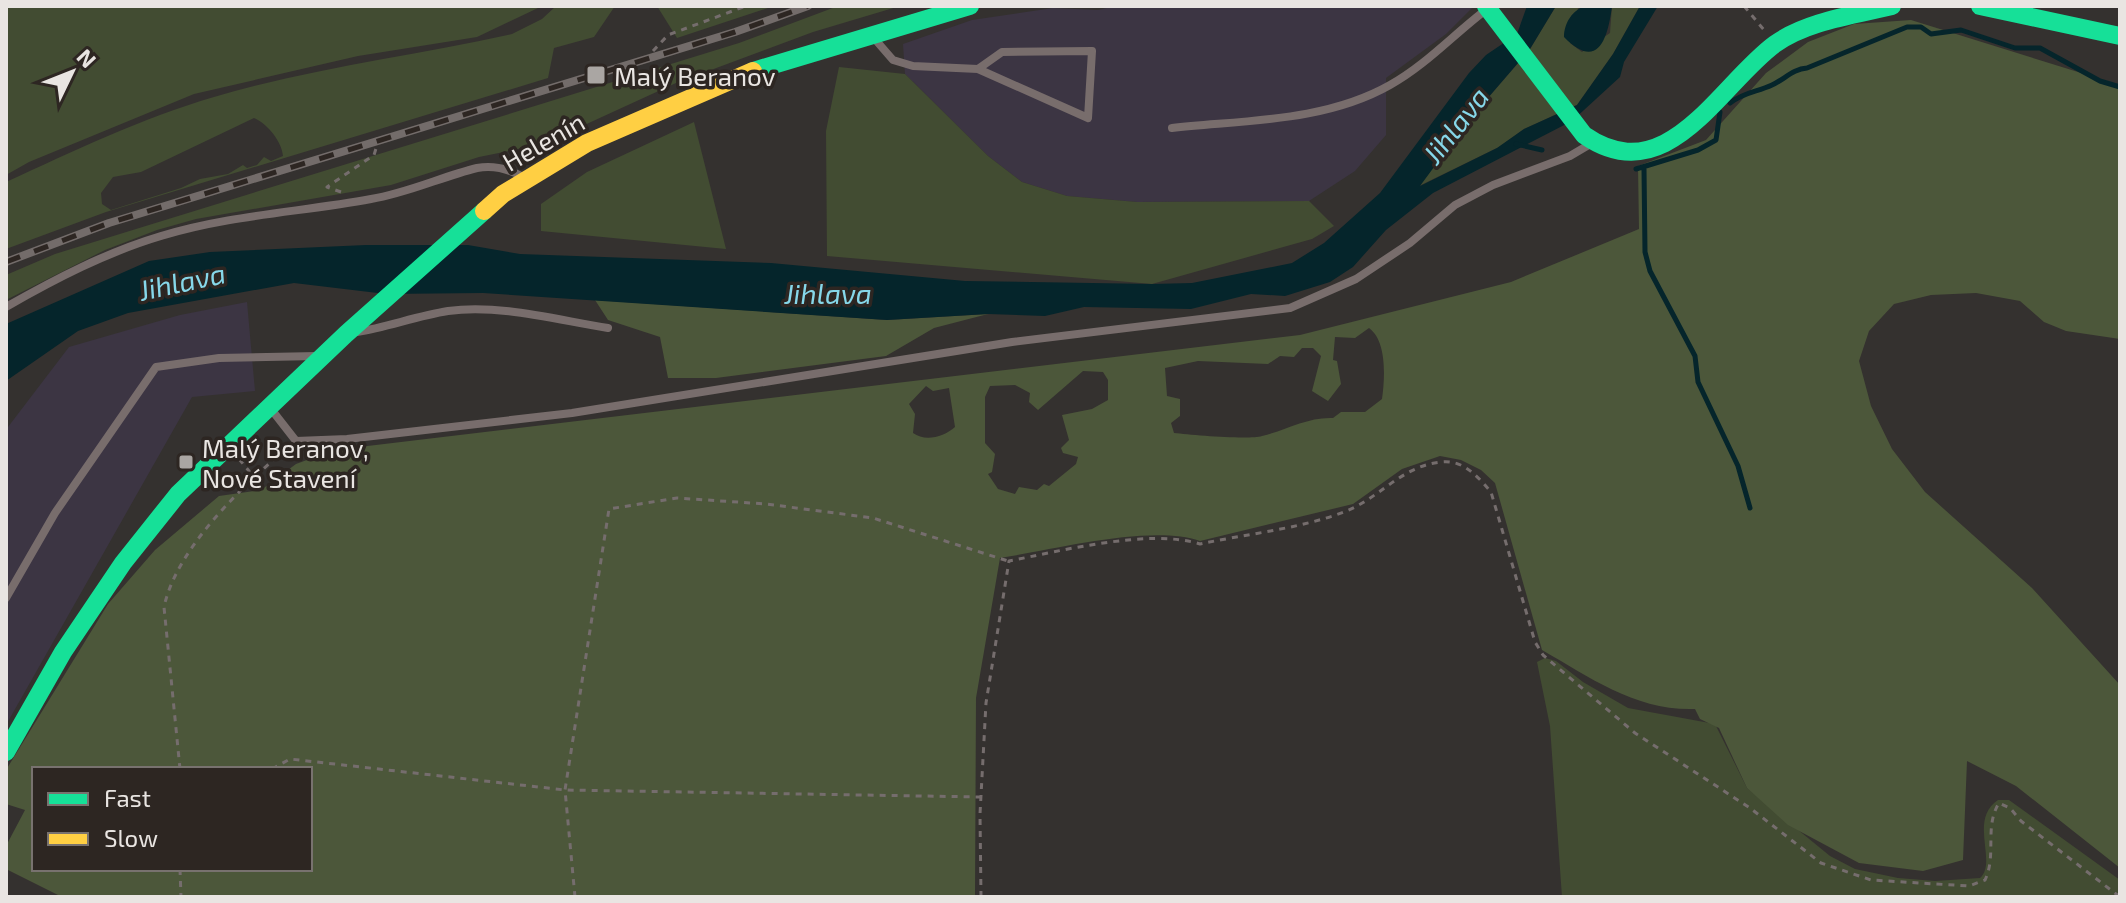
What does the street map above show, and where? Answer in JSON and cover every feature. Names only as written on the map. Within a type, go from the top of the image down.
[{"type":"street","name":"Helenín","points":[[6,752],[63,652],[123,563],[178,494],[322,356],[503,194],[587,143],[735,77],[970,6]]},
{"type":"street","points":[[1486,7],[1578,128],[1593,143],[1612,150],[1628,150],[1669,142],[1698,123],[1776,43],[1823,23],[1892,6]]},
{"type":"street","points":[[1980,6],[2120,36]]},
{"type":"lane","points":[[1172,128],[1324,111],[1361,98],[1420,65],[1486,7]]},
{"type":"lane","points":[[872,36],[893,60],[913,66],[978,69],[1088,118],[1092,51],[1002,52],[978,69]]},
{"type":"lane","points":[[270,408],[296,441],[347,439],[572,413],[1012,342],[1290,308],[1356,279],[1410,243],[1455,205],[1493,185],[1570,156],[1593,143]]},
{"type":"lane","points":[[6,307],[106,256],[160,236],[222,220],[375,199],[478,168],[499,168],[525,178]]},
{"type":"lane","points":[[346,334],[449,311],[471,310],[510,312],[608,328]]},
{"type":"lane","points":[[6,598],[55,513],[156,367],[219,358],[322,356]]},
{"type":"path","points":[[653,51],[668,35],[746,6]]},
{"type":"path","points":[[1744,6],[1776,43]]},
{"type":"path","points":[[343,193],[327,187],[374,155],[378,142],[375,134]]},
{"type":"path","points":[[180,767],[164,607],[168,588],[201,538],[254,477],[296,441]]},
{"type":"path","points":[[575,897],[565,790],[609,509],[677,498],[873,518],[1007,563],[1106,543],[1183,539],[1200,544],[1342,513],[1400,475],[1442,461],[1475,473],[1491,492],[1535,642],[1543,655],[1635,733],[1750,808],[1821,863],[1871,880],[1969,886],[1985,880],[1991,867],[1992,814],[1999,803],[2010,808],[2021,821],[2120,897]]},
{"type":"path","points":[[242,462],[254,477]]},
{"type":"path","points":[[981,897],[981,797],[986,703],[1007,563]]},
{"type":"path","points":[[276,767],[290,759],[565,790],[981,797]]},
{"type":"path","points":[[180,871],[181,897]]},
{"type":"shaded area","points":[[1115,6],[1473,7],[1446,34],[1386,78],[1386,135],[1355,171],[1309,201],[1137,202],[1067,196],[1022,182],[988,156],[905,74],[903,44],[972,20],[1053,8],[1098,10]]},
{"type":"shaded area","points":[[247,302],[255,391],[192,397],[6,725],[8,427],[69,347],[180,315]]},
{"type":"green space","points":[[6,6],[550,6],[538,8],[477,37],[358,56],[194,94],[29,162],[6,175]]},
{"type":"green space","points":[[556,6],[615,6],[594,37],[554,48],[548,78],[106,212],[6,249],[6,182],[108,136],[187,105],[251,87],[512,34],[542,19]],"holes":[[[254,118],[277,139],[283,156],[271,161],[264,157],[257,165],[247,168],[243,165],[228,174],[200,179],[111,210],[102,204],[101,193],[113,177],[141,172]]]},
{"type":"green space","points":[[657,6],[774,6],[677,38]]},
{"type":"green space","points":[[838,6],[900,6],[813,32],[676,83],[543,144],[479,157],[391,185],[196,219],[157,230],[105,250],[6,300],[6,275],[55,254],[739,43]]},
{"type":"green space","points":[[1556,6],[1586,6],[1578,8],[1570,43],[1582,52],[1610,33],[1612,6],[1640,6],[1613,54],[1577,105],[1524,129],[1499,147],[1419,186],[1468,121],[1530,49]]},
{"type":"green space","points":[[1911,20],[2120,85],[2120,339],[2066,331],[2044,322],[2020,301],[1976,293],[1931,295],[1894,304],[1869,331],[1859,361],[1871,406],[1892,449],[1925,492],[2032,588],[2120,685],[2120,868],[2016,786],[1967,761],[1963,860],[1923,871],[1859,863],[1788,825],[1747,788],[1719,728],[1700,719],[1695,709],[1653,705],[1634,699],[1596,682],[1542,650],[1495,483],[1481,470],[1461,460],[1440,456],[1402,469],[1353,504],[1200,541],[1155,535],[1129,537],[1000,558],[976,698],[975,897],[62,897],[6,869],[6,846],[25,810],[6,804],[6,770],[108,604],[155,550],[219,496],[261,490],[296,464],[334,450],[1300,335],[1511,282],[1639,229],[1638,166],[1706,140],[1766,73],[1808,42],[1854,24]],"holes":[[[1369,328],[1382,351],[1384,381],[1382,399],[1365,412],[1341,412],[1333,418],[1306,422],[1255,437],[1174,433],[1171,423],[1180,416],[1180,399],[1167,396],[1165,368],[1198,361],[1268,364],[1280,356],[1294,357],[1302,348],[1313,348],[1321,356],[1312,391],[1328,401],[1341,384],[1337,361],[1333,360],[1335,337],[1355,338]],[[1083,371],[1103,372],[1108,380],[1108,400],[1092,409],[1062,415],[1069,440],[1061,448],[1063,453],[1078,457],[1076,464],[1049,486],[1044,484],[1037,490],[1019,487],[1015,494],[998,489],[988,474],[992,472],[995,454],[985,443],[985,397],[990,386],[1015,385],[1030,393],[1029,402],[1038,410]],[[926,386],[933,391],[949,388],[955,427],[934,437],[913,433],[915,414],[909,404]]]},
{"type":"green space","points":[[839,67],[905,74],[988,156],[1022,182],[1067,196],[1137,202],[1309,201],[1334,226],[1312,239],[1152,284],[827,256],[826,131]]},
{"type":"green space","points":[[694,122],[726,249],[541,231],[541,204],[587,172]]},
{"type":"green space","points":[[595,300],[887,320],[988,314],[934,328],[886,356],[716,378],[668,378],[660,337],[608,320]]},
{"type":"green space","points":[[1545,658],[1556,661],[1583,682],[1628,708],[1715,724],[1747,788],[1830,856],[1855,869],[1898,878],[1935,881],[1980,878],[1986,862],[1985,818],[1989,808],[1998,800],[2009,800],[2120,880],[2120,897],[1562,897],[1550,726],[1537,662]]},
{"type":"water","name":"Jihlava","points":[[1527,6],[1556,6],[1530,49],[1468,121],[1420,186],[1497,148],[1524,129],[1577,105],[1613,54],[1640,6],[1658,6],[1624,62],[1620,77],[1572,121],[1433,193],[1386,230],[1353,267],[1330,282],[1285,296],[1251,294],[1191,309],[1084,307],[1045,316],[988,314],[887,320],[483,293],[386,294],[294,283],[128,313],[78,331],[6,381],[6,324],[149,261],[210,252],[366,245],[468,245],[520,254],[771,263],[965,281],[1152,284],[1192,283],[1292,263],[1324,243],[1380,193],[1469,73],[1486,55],[1517,34]]},
{"type":"water","points":[[1586,6],[1612,6],[1604,39],[1593,51],[1576,47],[1564,37],[1570,17]]},
{"type":"waterway","points":[[1730,103],[1772,85],[1797,70],[1907,27],[1921,27],[1931,34],[1961,30],[2015,48],[2040,48],[2100,81],[2120,87]]},
{"type":"waterway","points":[[1636,169],[1698,150],[1716,140],[1720,112]]},
{"type":"waterway","points":[[1516,144],[1542,150]]},
{"type":"waterway","points":[[1644,169],[1645,252],[1650,271],[1695,356],[1698,382],[1738,466],[1750,508]]},
{"type":"railway","points":[[6,262],[109,223],[735,32],[808,6]]},
{"type":"traffic: fast","points":[[753,71],[970,6]]},
{"type":"traffic: fast","points":[[1486,6],[1584,135],[1614,149],[1641,151],[1666,143],[1690,127],[1754,62],[1788,36],[1832,20],[1892,6]]},
{"type":"traffic: fast","points":[[1980,6],[2120,36]]},
{"type":"traffic: fast","points":[[6,752],[63,652],[123,563],[178,494],[346,334],[484,211]]},
{"type":"traffic: slow","points":[[484,211],[503,194],[587,143],[753,71]]},
{"type":"place","name":"Malý Beranov","points":[[596,75]]},
{"type":"place","name":"Malý Beranov, Nové Stavení","points":[[186,462]]}]
